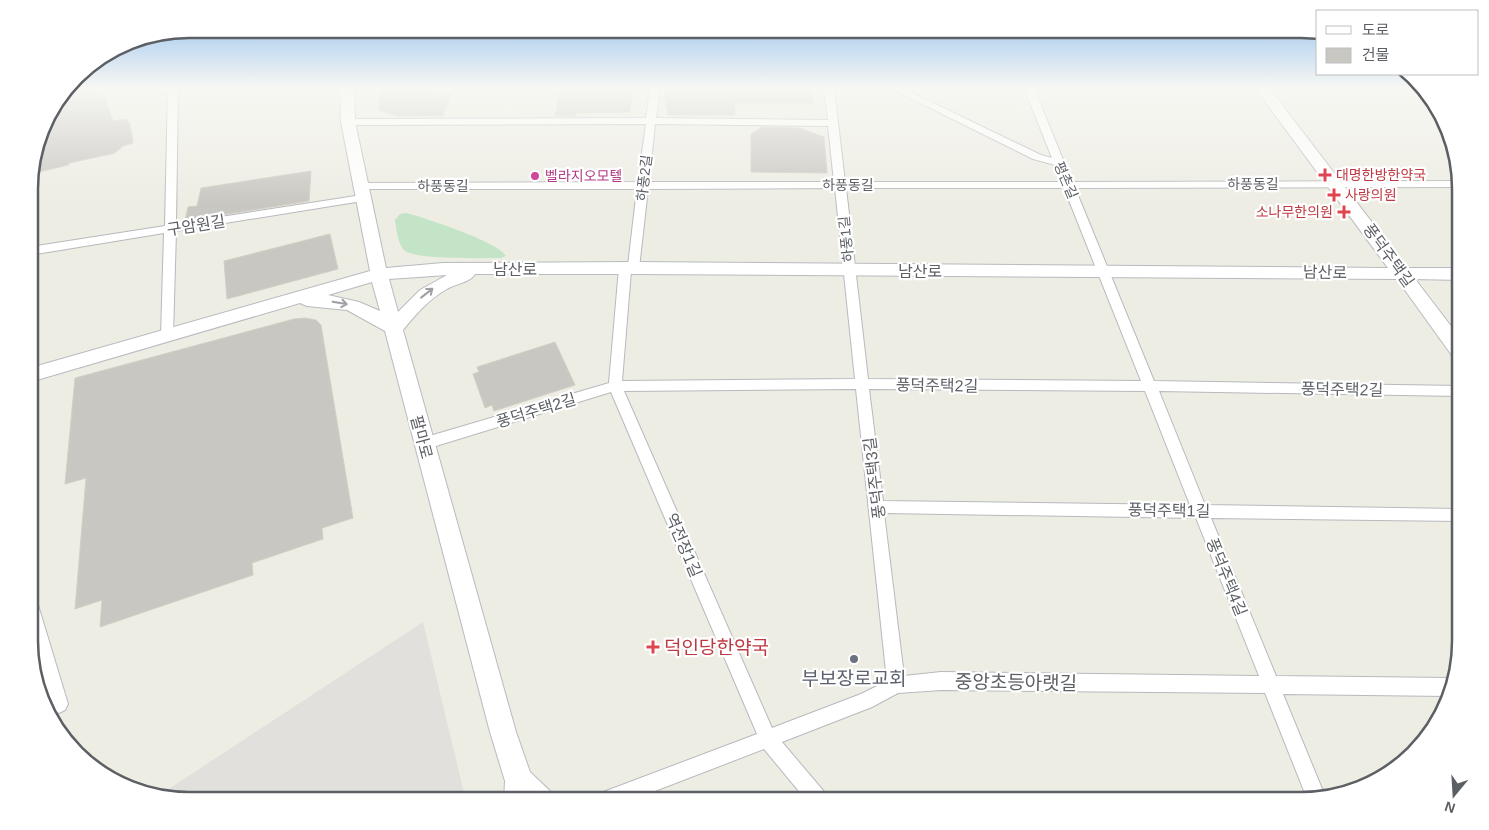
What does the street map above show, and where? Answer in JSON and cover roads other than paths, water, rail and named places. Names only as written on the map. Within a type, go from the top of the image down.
[{"type":"street","points":[[167,336],[172,127]]},
{"type":"street","name":"팔마로","points":[[349,127],[379,274],[519,791]]},
{"type":"street","name":"하풍2길","points":[[629,268],[644,186],[650,127]]},
{"type":"street","name":"하풍1길","points":[[833,127],[841,185],[849,270]]},
{"type":"street","points":[[975,127],[1038,157],[1058,162]]},
{"type":"street","name":"평촌길","points":[[1044,127],[1104,271]]},
{"type":"street","name":"풍덕주택길","points":[[1292,127],[1451,340]]},
{"type":"street","name":"하풍동길","points":[[361,192],[644,186],[1451,184]]},
{"type":"street","name":"구암원길","points":[[38,250],[170,229],[361,192]]},
{"type":"street","points":[[292,300],[324,300],[353,305],[367,311],[394,328],[422,296],[431,289],[446,281],[488,268]]},
{"type":"street","name":"남산로","points":[[38,373],[379,274],[488,268],[629,268],[1451,274]]},
{"type":"street","name":"역전장1길","points":[[629,268],[615,386],[768,740],[811,792]]},
{"type":"street","name":"풍덕주택3길","points":[[849,270],[878,507],[896,685]]},
{"type":"street","name":"풍덕주택4길","points":[[1104,271],[1314,792]]},
{"type":"street","name":"풍덕주택2길","points":[[424,444],[615,386],[862,384],[1451,391]]},
{"type":"street","name":"풍덕주택1길","points":[[878,507],[1451,515]]},
{"type":"street","points":[[38,631],[60,704]]},
{"type":"street","name":"중앙초등아랫길","points":[[629,792],[768,740],[866,700],[896,685],[941,681],[1444,687]]},
{"type":"place","name":"대명한방한약국","points":[[1325,175]]},
{"type":"place","name":"벨라지오모텔","points":[[535,176]]},
{"type":"place","name":"사랑의원","points":[[1334,195]]},
{"type":"place","name":"소나무한의원","points":[[1344,212]]},
{"type":"place","name":"덕인당한약국","points":[[653,647]]},
{"type":"place","name":"부보장로교회","points":[[854,659]]}]
